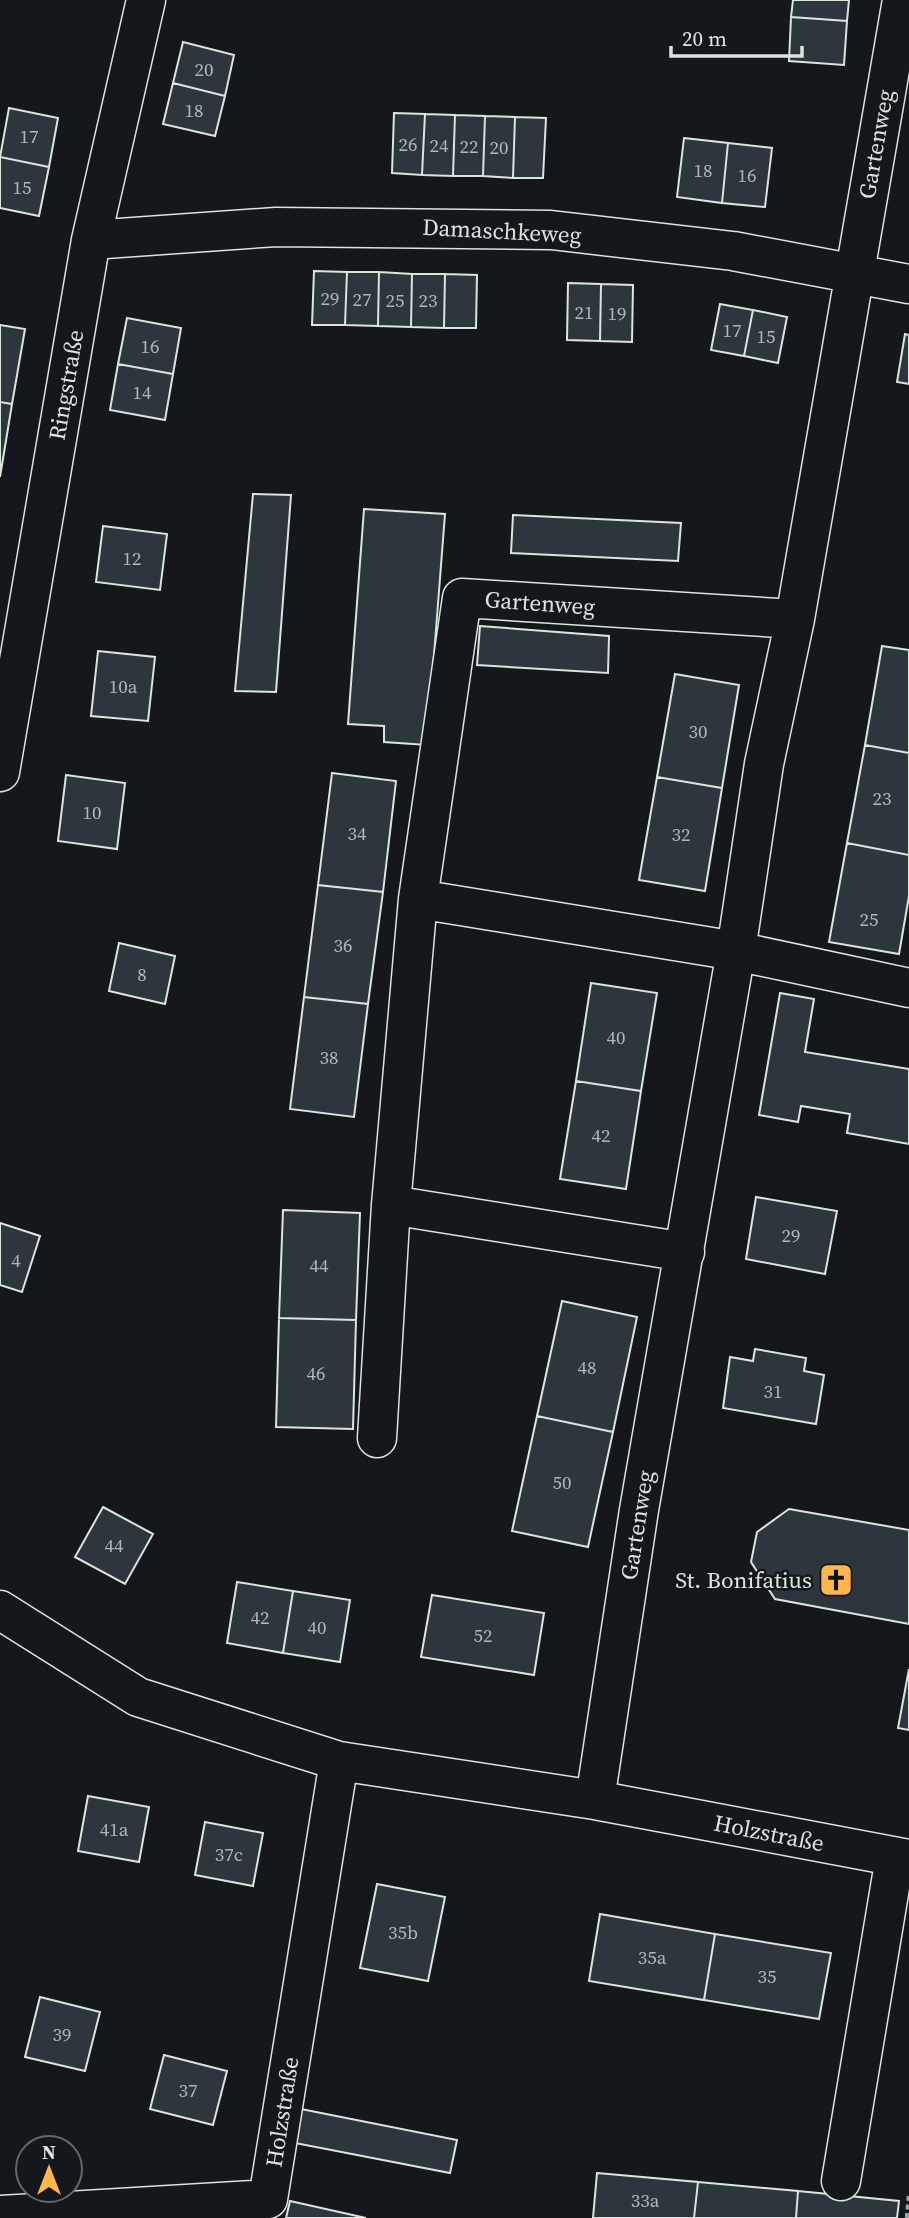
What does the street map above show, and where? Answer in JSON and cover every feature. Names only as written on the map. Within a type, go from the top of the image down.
[{"type":"street","name":"Ringstraße","points":[[0,772],[91,240],[146,0]]},
{"type":"street","name":"Gartenweg","points":[[595,1800],[639,1510],[736,951],[764,764],[795,619],[852,275],[902,0]]},
{"type":"street","name":"Damaschkeweg","points":[[91,240],[276,226],[551,230],[733,251],[909,284]]},
{"type":"street","name":"Gartenweg","points":[[377,1438],[391,1205],[418,899],[462,598],[795,619]]},
{"type":"street","points":[[418,899],[736,951],[909,988]]},
{"type":"street","points":[[391,1205],[685,1252]]},
{"type":"street","name":"Holzstraße","points":[[0,1610],[138,1697],[339,1761],[595,1800],[902,1858]]},
{"type":"street","name":"Holzstraße","points":[[0,2215],[268,2199],[339,1761]]},
{"type":"street","points":[[841,2180],[902,1858]]},
{"type":"path","points":[[907,2218],[909,2196]]},
{"type":"building","points":[[793,0],[849,0],[847,21],[791,17]]},
{"type":"building","points":[[791,17],[847,21],[844,65],[789,61]]},
{"type":"building","points":[[183,42],[234,55],[225,96],[173,83]]},
{"type":"building","points":[[173,83],[225,96],[215,136],[163,124]]},
{"type":"building","points":[[9,108],[58,118],[49,167],[0,157]]},
{"type":"building","points":[[394,113],[425,114],[422,175],[392,173]]},
{"type":"building","points":[[425,114],[455,115],[453,176],[422,175]]},
{"type":"building","points":[[455,115],[485,116],[483,176],[453,176]]},
{"type":"building","points":[[485,116],[515,117],[513,178],[483,176]]},
{"type":"building","points":[[515,117],[546,118],[543,178],[513,178]]},
{"type":"building","points":[[684,138],[728,143],[722,203],[677,197]]},
{"type":"building","points":[[728,143],[772,148],[765,207],[722,203]]},
{"type":"building","points":[[0,157],[49,167],[39,216],[0,208]]},
{"type":"building","points":[[314,271],[347,272],[345,325],[312,325]]},
{"type":"building","points":[[347,272],[379,272],[378,326],[345,325]]},
{"type":"building","points":[[379,272],[412,274],[411,327],[378,326]]},
{"type":"building","points":[[412,274],[445,274],[444,328],[411,327]]},
{"type":"building","points":[[445,274],[477,275],[476,328],[444,328]]},
{"type":"building","points":[[568,283],[601,284],[600,341],[567,340]]},
{"type":"building","points":[[601,284],[633,285],[632,342],[600,341]]},
{"type":"building","points":[[720,304],[753,310],[744,356],[711,350]]},
{"type":"building","points":[[753,310],[787,317],[778,363],[744,356]]},
{"type":"building","points":[[127,318],[181,328],[173,374],[118,364]]},
{"type":"building","points":[[0,325],[25,329],[12,404],[0,402]]},
{"type":"building","points":[[905,334],[909,335],[909,384],[897,382]]},
{"type":"building","points":[[118,364],[173,374],[165,420],[110,410]]},
{"type":"building","points":[[0,402],[12,404],[0,477]]},
{"type":"building","points":[[253,494],[291,495],[276,692],[235,691]]},
{"type":"building","points":[[364,509],[445,514],[427,745],[384,742],[384,726],[348,724]]},
{"type":"building","points":[[513,515],[681,523],[678,561],[511,553]]},
{"type":"building","points":[[103,526],[167,534],[160,590],[96,582]]},
{"type":"building","points":[[480,626],[609,636],[608,673],[477,665]]},
{"type":"building","points":[[882,646],[909,650],[909,753],[865,745]]},
{"type":"building","points":[[98,651],[155,657],[148,721],[91,716]]},
{"type":"building","points":[[675,674],[739,685],[722,788],[657,777]]},
{"type":"building","points":[[865,745],[909,753],[909,855],[847,843]]},
{"type":"building","points":[[332,773],[396,781],[383,892],[318,885]]},
{"type":"building","points":[[66,775],[125,783],[117,849],[58,841]]},
{"type":"building","points":[[657,777],[722,788],[705,891],[639,880]]},
{"type":"building","points":[[847,843],[909,855],[909,896],[899,954],[829,942]]},
{"type":"building","points":[[318,885],[383,892],[368,1004],[304,997]]},
{"type":"building","points":[[119,943],[175,956],[165,1004],[109,991]]},
{"type":"building","points":[[591,983],[657,993],[641,1091],[576,1081]]},
{"type":"building","points":[[780,993],[814,999],[805,1052],[909,1069],[909,1144],[847,1133],[850,1114],[801,1106],[798,1122],[759,1115]]},
{"type":"building","points":[[304,997],[368,1004],[354,1117],[290,1109]]},
{"type":"building","points":[[576,1081],[641,1091],[626,1189],[560,1179]]},
{"type":"building","points":[[756,1197],[837,1211],[825,1274],[746,1259]]},
{"type":"building","points":[[283,1210],[360,1213],[356,1320],[279,1318]]},
{"type":"building","points":[[0,1223],[40,1236],[22,1292],[0,1285]]},
{"type":"building","points":[[562,1301],[637,1317],[613,1432],[537,1416]]},
{"type":"building","points":[[279,1318],[356,1320],[353,1429],[276,1427]]},
{"type":"building","points":[[755,1349],[806,1358],[804,1371],[824,1375],[816,1424],[723,1408],[730,1357],[753,1361]]},
{"type":"building","points":[[537,1416],[613,1432],[588,1547],[512,1531]]},
{"type":"building","points":[[103,1507],[153,1534],[125,1584],[75,1557]]},
{"type":"building","name":"St. Bonifatius","points":[[789,1509],[909,1530],[909,1624],[775,1599],[751,1562],[757,1532]]},
{"type":"building","points":[[237,1582],[293,1591],[283,1653],[227,1643]]},
{"type":"building","points":[[293,1591],[350,1600],[340,1662],[283,1653]]},
{"type":"building","points":[[432,1595],[544,1613],[534,1675],[421,1657]]},
{"type":"building","points":[[909,1669],[909,1730],[898,1728]]},
{"type":"building","points":[[88,1796],[149,1807],[139,1862],[78,1851]]},
{"type":"building","points":[[205,1822],[263,1833],[253,1886],[195,1875]]},
{"type":"building","points":[[377,1884],[445,1897],[428,1981],[360,1968]]},
{"type":"building","points":[[600,1914],[715,1934],[704,2000],[589,1981]]},
{"type":"building","points":[[715,1934],[831,1953],[819,2019],[704,2000]]},
{"type":"building","points":[[40,1997],[100,2012],[85,2071],[25,2057]]},
{"type":"building","points":[[164,2055],[227,2071],[213,2125],[150,2109]]},
{"type":"building","points":[[301,2109],[457,2140],[450,2173],[295,2143]]},
{"type":"building","points":[[597,2173],[698,2182],[694,2218],[593,2218]]},
{"type":"building","points":[[698,2182],[798,2191],[796,2218],[694,2218]]},
{"type":"building","points":[[798,2191],[899,2201],[897,2218],[796,2218]]},
{"type":"building","points":[[290,2201],[366,2218],[286,2218]]},
{"type":"place","name":"St. Bonifatius","points":[[836,1580]]}]
